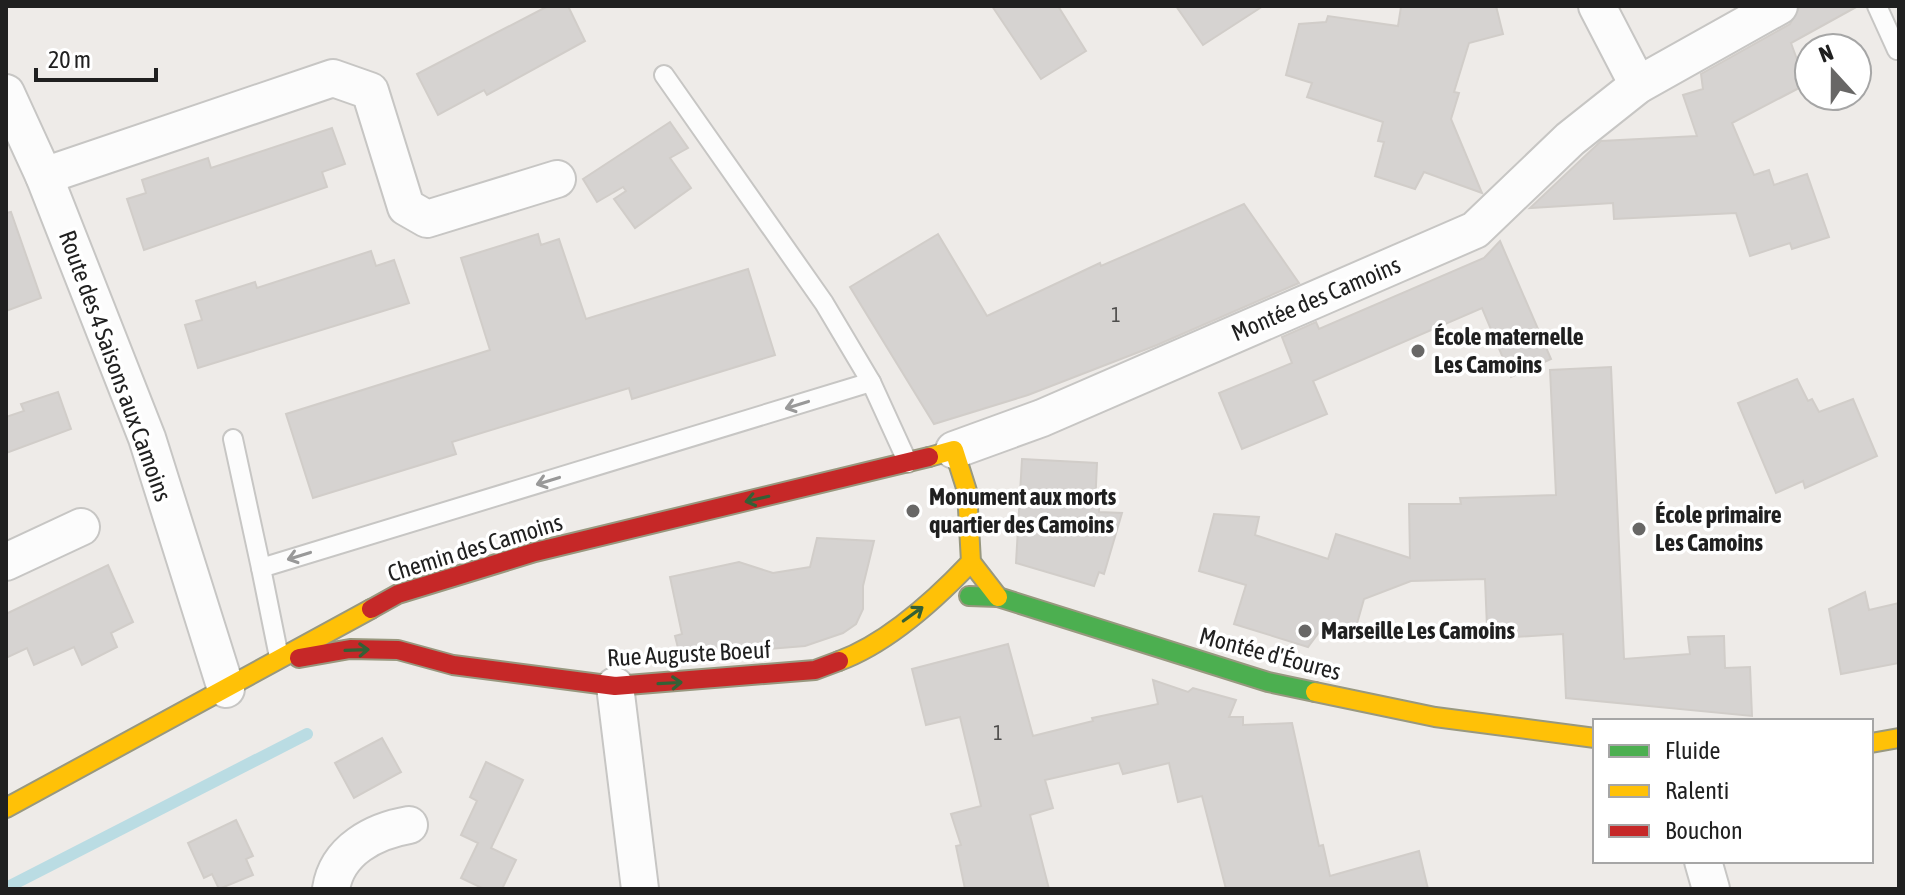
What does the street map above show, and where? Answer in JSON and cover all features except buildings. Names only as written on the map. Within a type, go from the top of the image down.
[{"type":"street","points":[[1597,6],[1638,85]]},
{"type":"street","name":"Montée des Camoins","points":[[954,450],[1042,418],[1475,230],[1570,139],[1638,85],[1779,6]]},
{"type":"street","points":[[44,176],[333,78],[370,91],[406,207],[427,219],[557,179]]},
{"type":"street","name":"Route des 4 Saisons aux Camoins","points":[[6,93],[44,176],[147,438],[226,689]]},
{"type":"street","points":[[954,450],[967,491],[971,562],[998,597]]},
{"type":"street","name":"Chemin des Camoins","points":[[6,808],[398,594],[454,574],[623,530],[954,450]]},
{"type":"street","points":[[6,562],[81,527]]},
{"type":"street","name":"Rue Auguste Boeuf","points":[[280,661],[350,649],[398,650],[453,665],[615,686],[815,670],[855,655],[939,596],[971,562]]},
{"type":"street","points":[[398,594],[387,607],[384,625],[389,639],[398,650]]},
{"type":"street","name":"Montée d'Éoures","points":[[939,596],[998,597],[1268,682],[1435,717],[1593,738]]},
{"type":"street","points":[[615,686],[640,889]]},
{"type":"street","points":[[1873,743],[1899,738]]},
{"type":"street","points":[[331,889],[343,859],[358,845],[382,830],[409,825]]},
{"type":"street","points":[[1704,863],[1711,889]]},
{"type":"lane","points":[[1877,6],[1897,50]]},
{"type":"lane","points":[[664,75],[824,303],[871,382],[908,463]]},
{"type":"lane","points":[[261,568],[871,382]]},
{"type":"lane","points":[[233,439],[280,661]]},
{"type":"waterway","points":[[6,888],[307,734]]},
{"type":"traffic: fast","points":[[969,596],[998,597],[1268,682],[1315,692]]},
{"type":"traffic: slow","points":[[929,457],[954,450],[967,491],[971,562],[998,597]]},
{"type":"traffic: slow","points":[[839,661],[893,632],[971,562]]},
{"type":"traffic: slow","points":[[6,808],[371,609]]},
{"type":"traffic: slow","points":[[1315,692],[1435,717],[1593,738]]},
{"type":"traffic: slow","points":[[1873,743],[1899,738]]},
{"type":"traffic: jam","points":[[371,609],[398,594],[535,552],[929,457]]},
{"type":"traffic: jam","points":[[299,658],[350,649],[398,650],[453,665],[615,686],[815,670],[839,661]]},
{"type":"place","name":"École maternelle Les Camoins","points":[[1418,351]]},
{"type":"place","name":"Monument aux morts quartier des Camoins","points":[[913,511]]},
{"type":"place","name":"École primaire Les Camoins","points":[[1639,529]]},
{"type":"place","name":"Marseille Les Camoins","points":[[1305,631]]}]
